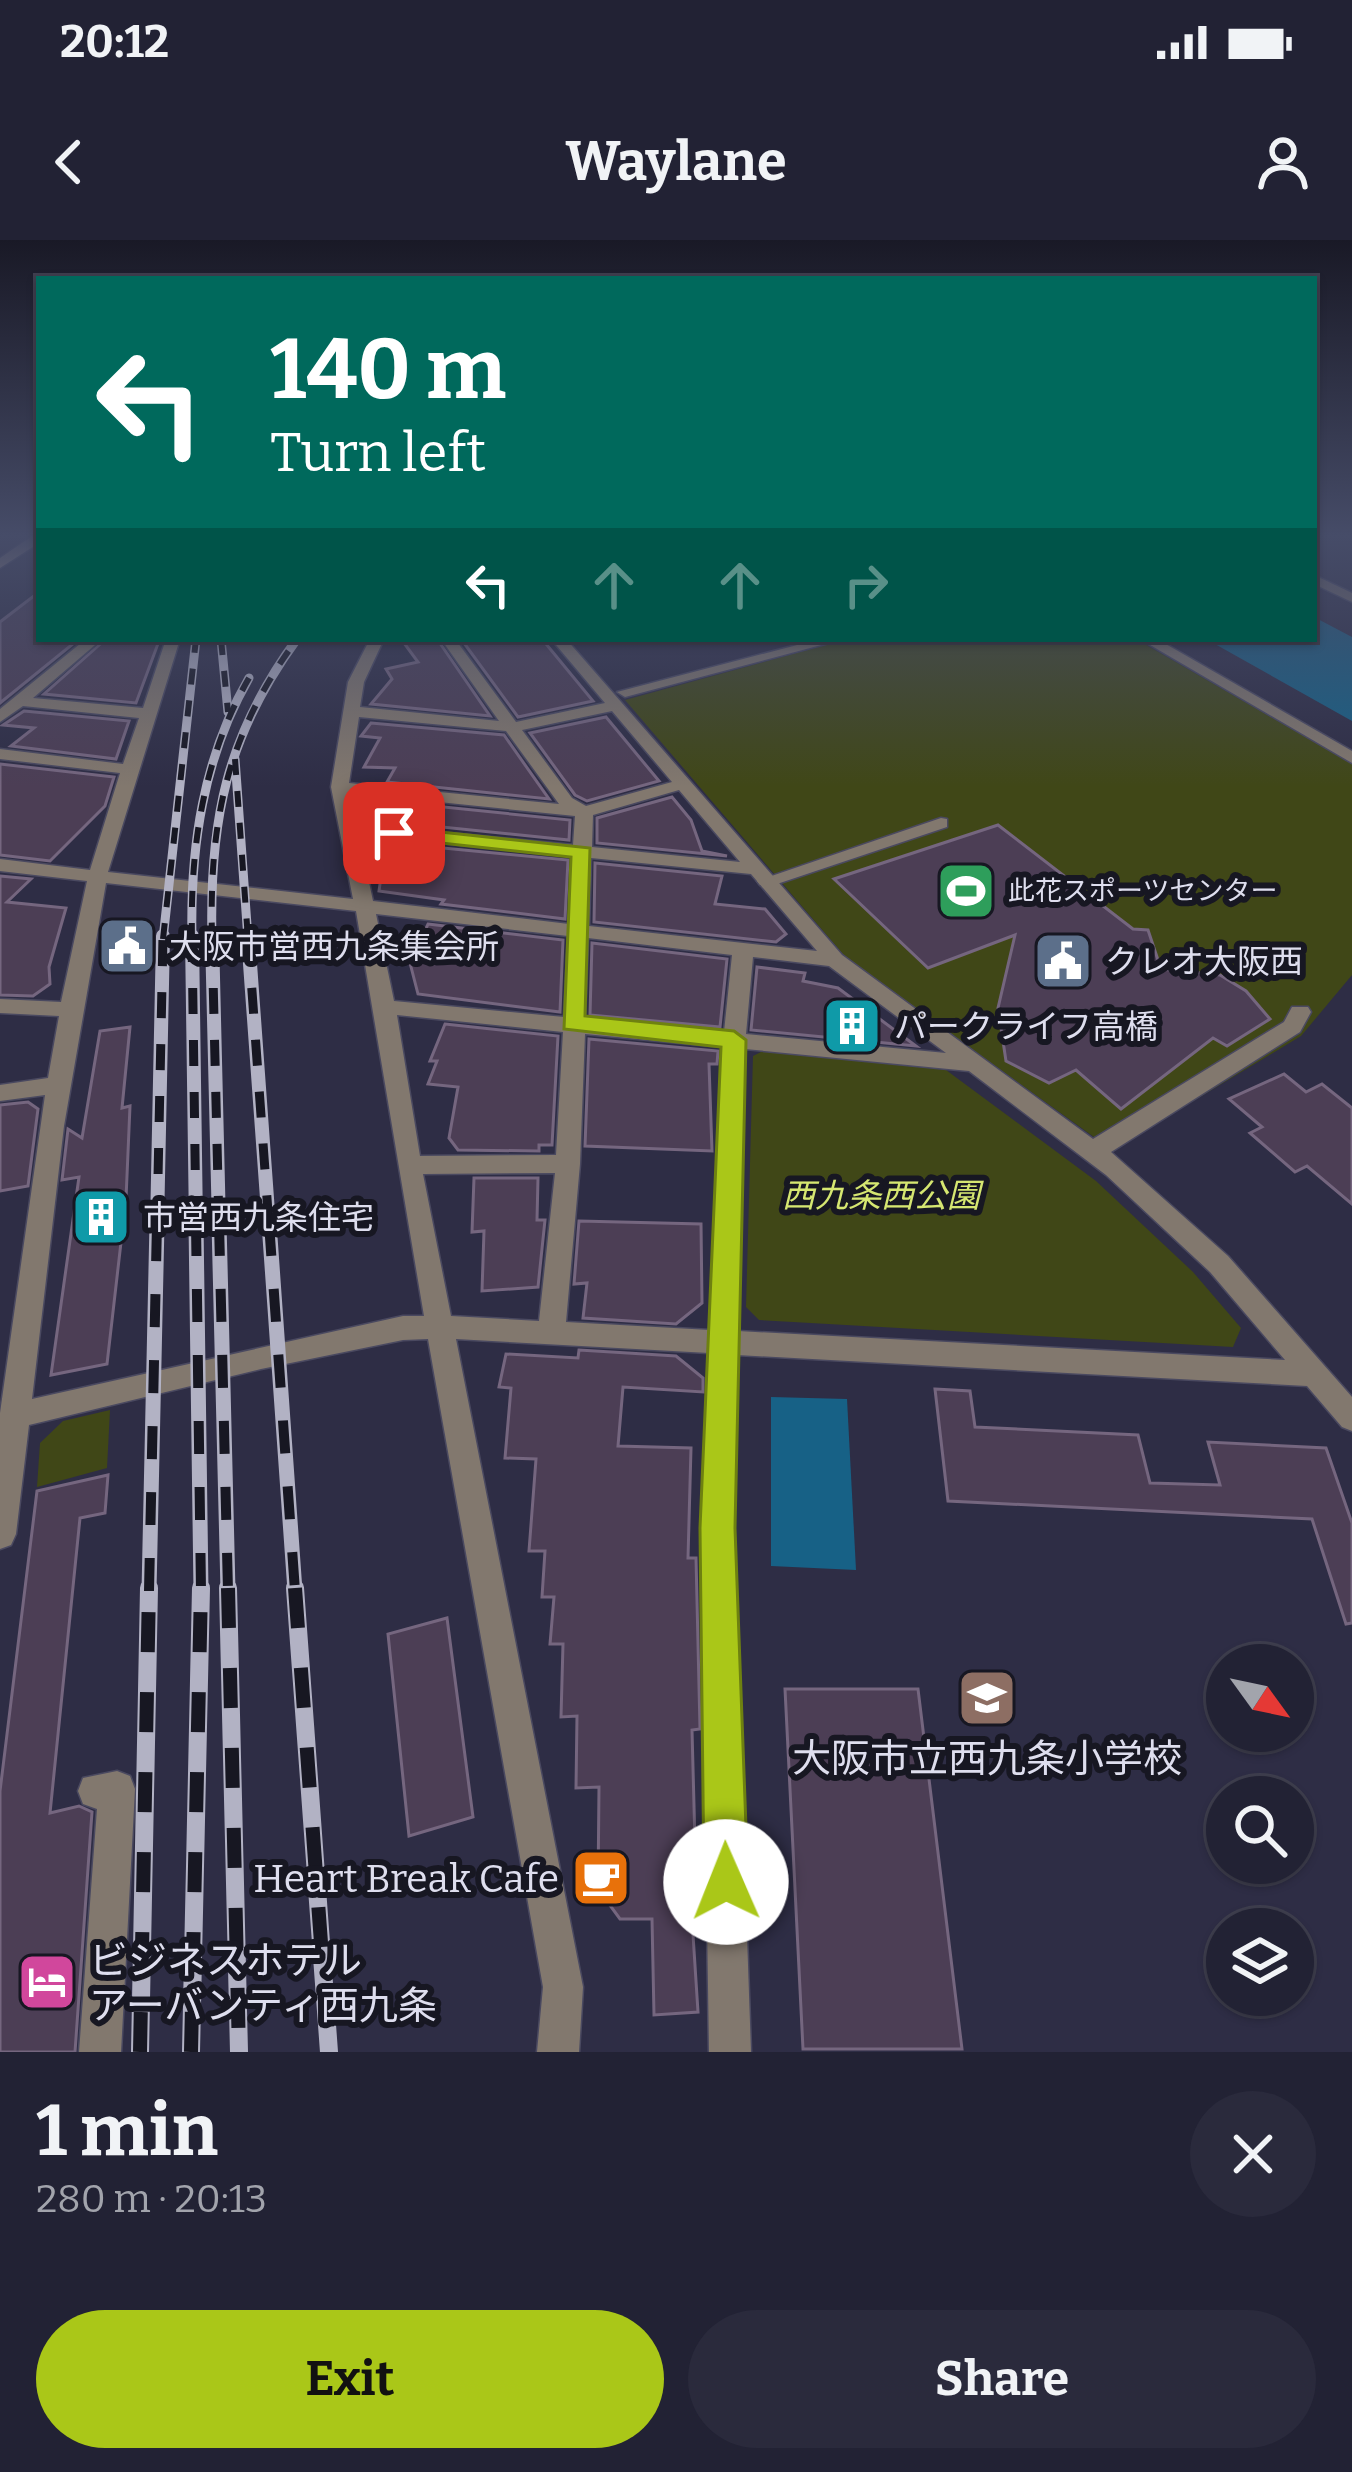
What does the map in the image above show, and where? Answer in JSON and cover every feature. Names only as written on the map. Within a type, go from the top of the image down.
[{"type":"street","points":[[0,717],[91,642]]},
{"type":"street","points":[[1,1519],[9,1399],[70,1010],[97,878],[172,642]]},
{"type":"street","points":[[375,642],[356,682],[340,787],[385,1007],[562,1987],[558,2052]]},
{"type":"street","points":[[450,642],[566,802],[584,812]]},
{"type":"street","points":[[561,642],[621,699],[682,784],[835,960],[1095,1150],[1219,1264],[1352,1418]]},
{"type":"street","points":[[350,711],[515,727],[826,642]]},
{"type":"street","points":[[1152,642],[1352,758]]},
{"type":"street","points":[[20,701],[151,714]]},
{"type":"street","points":[[0,754],[134,770]]},
{"type":"street","points":[[340,787],[584,812],[682,784]]},
{"type":"street","points":[[552,1330],[568,1164],[584,812]]},
{"type":"street","points":[[346,828],[761,875],[941,823]]},
{"type":"street","points":[[0,865],[835,960]]},
{"type":"street","points":[[730,2052],[717,1528],[734,1040],[743,951]]},
{"type":"street","points":[[0,1006],[70,1010]]},
{"type":"street","points":[[385,1007],[977,1064]]},
{"type":"street","points":[[1095,1150],[1292,1027],[1300,1012]]},
{"type":"street","points":[[0,1093],[58,1085]]},
{"type":"street","points":[[410,1165],[568,1164]]},
{"type":"street","points":[[9,1399],[403,1328],[441,1327],[1314,1374]]},
{"type":"street","points":[[96,1791],[117,1789],[100,2052]]},
{"type":"green space","points":[[837,642],[1141,642],[1352,764],[1352,975],[1301,1036],[1112,1150],[848,960],[625,700]]},
{"type":"green space","name":"西九条西公園","points":[[763,1051],[946,1070],[1096,1181],[1193,1272],[1241,1328],[1233,1347],[759,1320],[746,1307],[753,1056]]},
{"type":"green space","points":[[110,1410],[107,1468],[37,1487],[40,1443],[63,1421]]},
{"type":"water","points":[[1317,619],[1352,637],[1352,721],[1211,642],[1317,642]]},
{"type":"water","points":[[771,1397],[847,1399],[856,1570],[771,1566]]},
{"type":"building","points":[[36,619],[36,642],[75,642],[0,703],[0,622]]},
{"type":"building","points":[[103,642],[159,642],[136,703],[44,694]]},
{"type":"building","points":[[403,642],[439,642],[490,716],[371,704],[392,679],[386,669],[418,662]]},
{"type":"building","points":[[463,642],[544,642],[593,701],[518,717]]},
{"type":"building","points":[[24,711],[129,721],[116,759],[11,746],[34,728],[3,725]]},
{"type":"building","points":[[606,717],[659,781],[587,801],[575,795],[530,733]]},
{"type":"building","points":[[371,723],[504,735],[549,799],[387,782],[395,768],[364,767],[380,738],[361,736]]},
{"type":"building","points":[[0,764],[114,777],[105,806],[50,861],[0,855]]},
{"type":"building","points":[[672,797],[691,820],[702,851],[727,856],[597,843],[597,818]]},
{"type":"building","points":[[375,800],[570,820],[569,840],[364,819]]},
{"type":"building","points":[[998,825],[1133,929],[1148,930],[1161,969],[1220,975],[1246,991],[1270,1019],[1227,1046],[1213,1038],[1121,1109],[1076,1070],[1049,1083],[1006,1061],[998,1008],[1015,935],[928,968],[834,879]]},
{"type":"building","points":[[381,842],[568,860],[565,919],[441,904],[444,900],[379,891],[384,856],[372,854]]},
{"type":"building","points":[[595,863],[722,876],[715,904],[765,909],[786,934],[776,942],[594,922]]},
{"type":"building","points":[[0,876],[31,879],[7,902],[66,908],[49,967],[50,984],[33,996],[0,995]]},
{"type":"building","points":[[428,924],[563,940],[560,1012],[418,994],[410,963]]},
{"type":"building","points":[[592,943],[727,959],[720,1027],[590,1015]]},
{"type":"building","points":[[757,967],[805,973],[803,981],[838,988],[916,1046],[751,1030]]},
{"type":"building","points":[[445,1024],[558,1036],[552,1145],[539,1145],[539,1151],[458,1150],[449,1138],[458,1087],[428,1084],[437,1061],[430,1061]]},
{"type":"building","name":"市営西九条住宅","points":[[130,1027],[122,1108],[130,1106],[126,1199],[107,1364],[51,1375],[79,1177],[62,1180],[68,1129],[82,1138],[100,1031]]},
{"type":"building","points":[[589,1039],[718,1051],[717,1064],[709,1064],[712,1151],[585,1146]]},
{"type":"building","points":[[1284,1074],[1306,1092],[1322,1084],[1352,1108],[1352,1204],[1307,1166],[1295,1172],[1250,1133],[1262,1127],[1229,1099]]},
{"type":"building","points":[[28,1102],[38,1109],[28,1186],[0,1191],[0,1105]]},
{"type":"building","points":[[474,1178],[538,1178],[537,1220],[545,1220],[538,1287],[482,1291],[484,1231],[472,1232]]},
{"type":"building","points":[[579,1221],[701,1224],[702,1303],[676,1324],[583,1318],[587,1283],[574,1284]]},
{"type":"building","points":[[579,1350],[676,1356],[703,1378],[703,1392],[623,1387],[618,1446],[691,1448],[688,1558],[696,1558],[700,1729],[692,1730],[697,1919],[692,1919],[698,2012],[654,2015],[652,1919],[620,1919],[598,1889],[599,1787],[576,1788],[577,1716],[561,1717],[563,1644],[550,1644],[554,1597],[542,1597],[545,1551],[529,1551],[536,1459],[505,1458],[511,1388],[499,1387],[506,1354],[578,1358]]},
{"type":"building","points":[[935,1389],[970,1391],[975,1427],[1138,1435],[1150,1483],[1220,1485],[1208,1442],[1326,1448],[1352,1523],[1352,1623],[1346,1624],[1312,1519],[948,1501]]},
{"type":"building","points":[[108,1475],[105,1513],[80,1518],[50,1813],[79,1806],[92,1812],[75,2052],[0,2052],[0,1791],[37,1491]]},
{"type":"building","points":[[447,1618],[473,1817],[409,1836],[388,1634]]},
{"type":"building","points":[[785,1689],[918,1689],[962,2049],[803,2049]]},
{"type":"railway","points":[[163,939],[196,642]]},
{"type":"railway","points":[[221,642],[228,712]]},
{"type":"railway","points":[[212,936],[214,856],[227,781],[253,710],[295,642]]},
{"type":"railway","points":[[192,938],[202,804],[220,740],[249,678]]},
{"type":"railway","points":[[235,759],[248,939]]},
{"type":"railway","points":[[157,1226],[163,936]]},
{"type":"railway","points":[[212,936],[219,1226]]},
{"type":"railway","points":[[248,936],[269,1226]]},
{"type":"railway","points":[[192,938],[196,1226]]},
{"type":"railway","points":[[149,1591],[157,1223]]},
{"type":"railway","points":[[196,1223],[201,1589]]},
{"type":"railway","points":[[219,1223],[228,1591]]},
{"type":"railway","points":[[269,1223],[295,1591]]},
{"type":"railway","points":[[140,2052],[149,1588]]},
{"type":"railway","points":[[228,1588],[239,2052]]},
{"type":"railway","points":[[295,1588],[329,2052]]},
{"type":"railway","points":[[191,2052],[201,1589]]},
{"type":"place","name":"此花スポーツセンター","points":[[966,891]]},
{"type":"place","name":"大阪市営西九条集会所","points":[[127,946]]},
{"type":"place","name":"クレオ大阪西","points":[[1063,961]]},
{"type":"place","name":"パークライフ高橋","points":[[852,1026]]},
{"type":"place","name":"市営西九条住宅","points":[[101,1217]]},
{"type":"place","name":"大阪市立西九条小学校","points":[[987,1698]]},
{"type":"place","name":"Heart Break Cafe","points":[[601,1878]]},
{"type":"place","name":"ビジネスホテル アーバンティ西九条","points":[[47,1982]]},
{"type":"route","points":[[394,833],[582,852],[572,1023],[734,1040],[717,1528],[726,1882]]}]
